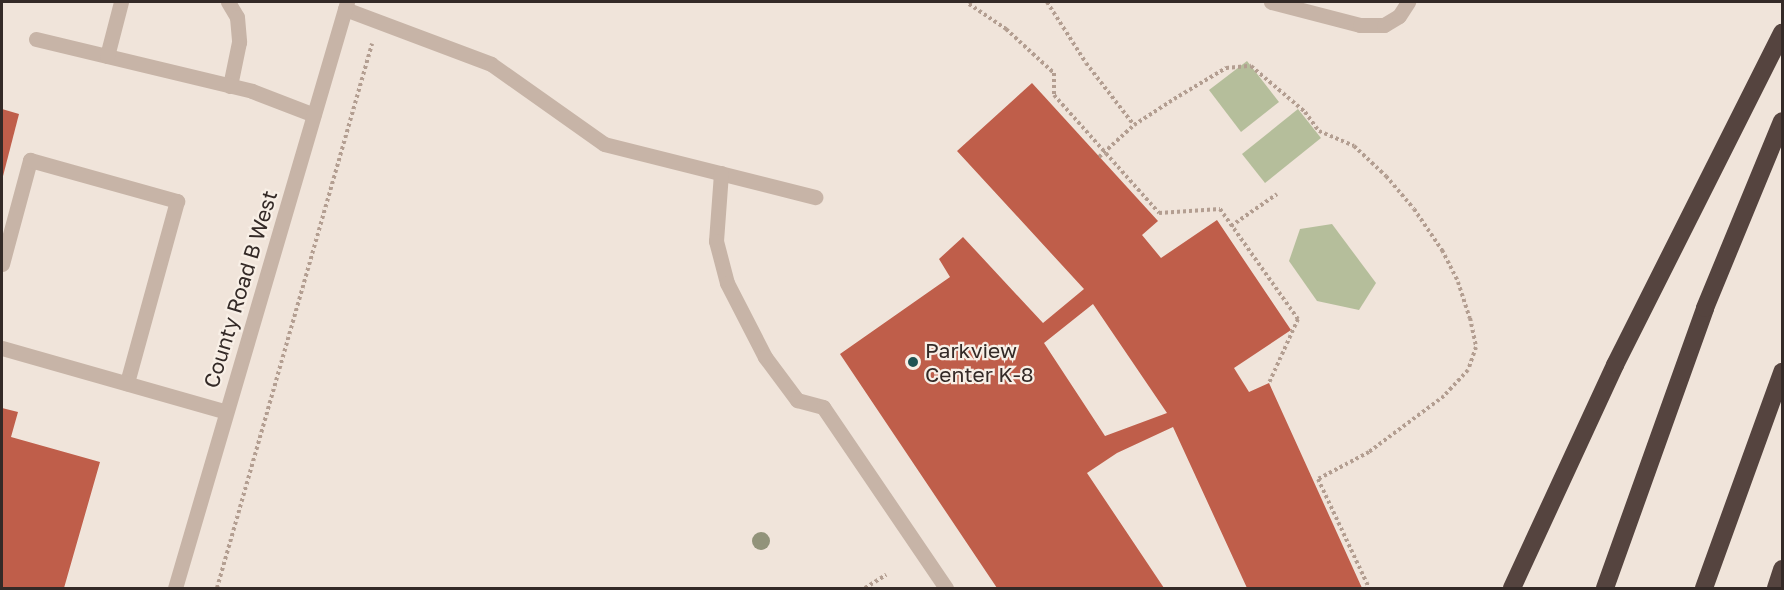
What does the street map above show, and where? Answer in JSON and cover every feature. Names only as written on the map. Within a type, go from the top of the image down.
[{"type":"highway","points":[[1512,588],[1614,365],[1782,33]]},
{"type":"highway","points":[[1605,588],[1701,319],[1782,121]]},
{"type":"highway","points":[[1704,588],[1782,372]]},
{"type":"street","points":[[107,56],[122,2]]},
{"type":"street","points":[[228,2],[237,17],[239,42],[230,86]]},
{"type":"street","points":[[1271,2],[1360,25],[1384,25],[1399,16],[1408,2]]},
{"type":"street","points":[[346,5],[491,64],[604,144],[815,197]]},
{"type":"street","name":"County Road B West","points":[[175,588],[346,5]]},
{"type":"street","points":[[36,39],[252,91],[314,115]]},
{"type":"street","points":[[2,264],[30,160],[177,201],[127,383]]},
{"type":"street","points":[[721,173],[716,241],[727,283],[765,357],[797,400],[823,407],[946,588]]},
{"type":"street","points":[[2,348],[226,412]]},
{"type":"path","points":[[969,2],[1006,29],[1054,73],[1054,95],[1159,213],[1220,209],[1298,319],[1269,383]]},
{"type":"path","points":[[1047,2],[1086,63],[1134,125]]},
{"type":"path","points":[[217,588],[372,44]]},
{"type":"path","points":[[1100,157],[1134,125],[1226,68],[1251,66],[1305,112],[1319,131],[1354,146],[1414,209],[1442,250],[1458,282],[1470,318],[1476,347],[1468,370],[1444,396],[1369,452],[1318,479],[1369,588]]},
{"type":"path","points":[[1231,226],[1277,194]]},
{"type":"path","points":[[865,588],[886,575]]},
{"type":"green space","points":[[1247,61],[1279,102],[1241,132],[1209,90]]},
{"type":"green space","points":[[1298,109],[1321,138],[1265,183],[1242,154]]},
{"type":"green space","points":[[1332,224],[1376,283],[1359,310],[1317,301],[1289,261],[1300,229]]},
{"type":"building","points":[[1032,83],[1158,221],[1142,235],[1161,258],[1217,220],[1291,330],[1234,368],[1249,392],[1269,383],[1362,588],[1247,588],[1173,427],[1117,453],[1087,473],[1164,588],[997,588],[840,354],[950,277],[939,259],[963,237],[1043,323],[1084,289],[957,151]],"holes":[[[1093,304],[1167,413],[1105,436],[1044,343]]]},
{"type":"building","points":[[2,109],[19,114],[2,180]]},
{"type":"building","points":[[2,408],[18,412],[11,437],[100,462],[64,588],[2,588]]},
{"type":"place","name":"Parkview Center K-8","points":[[913,362]]}]
